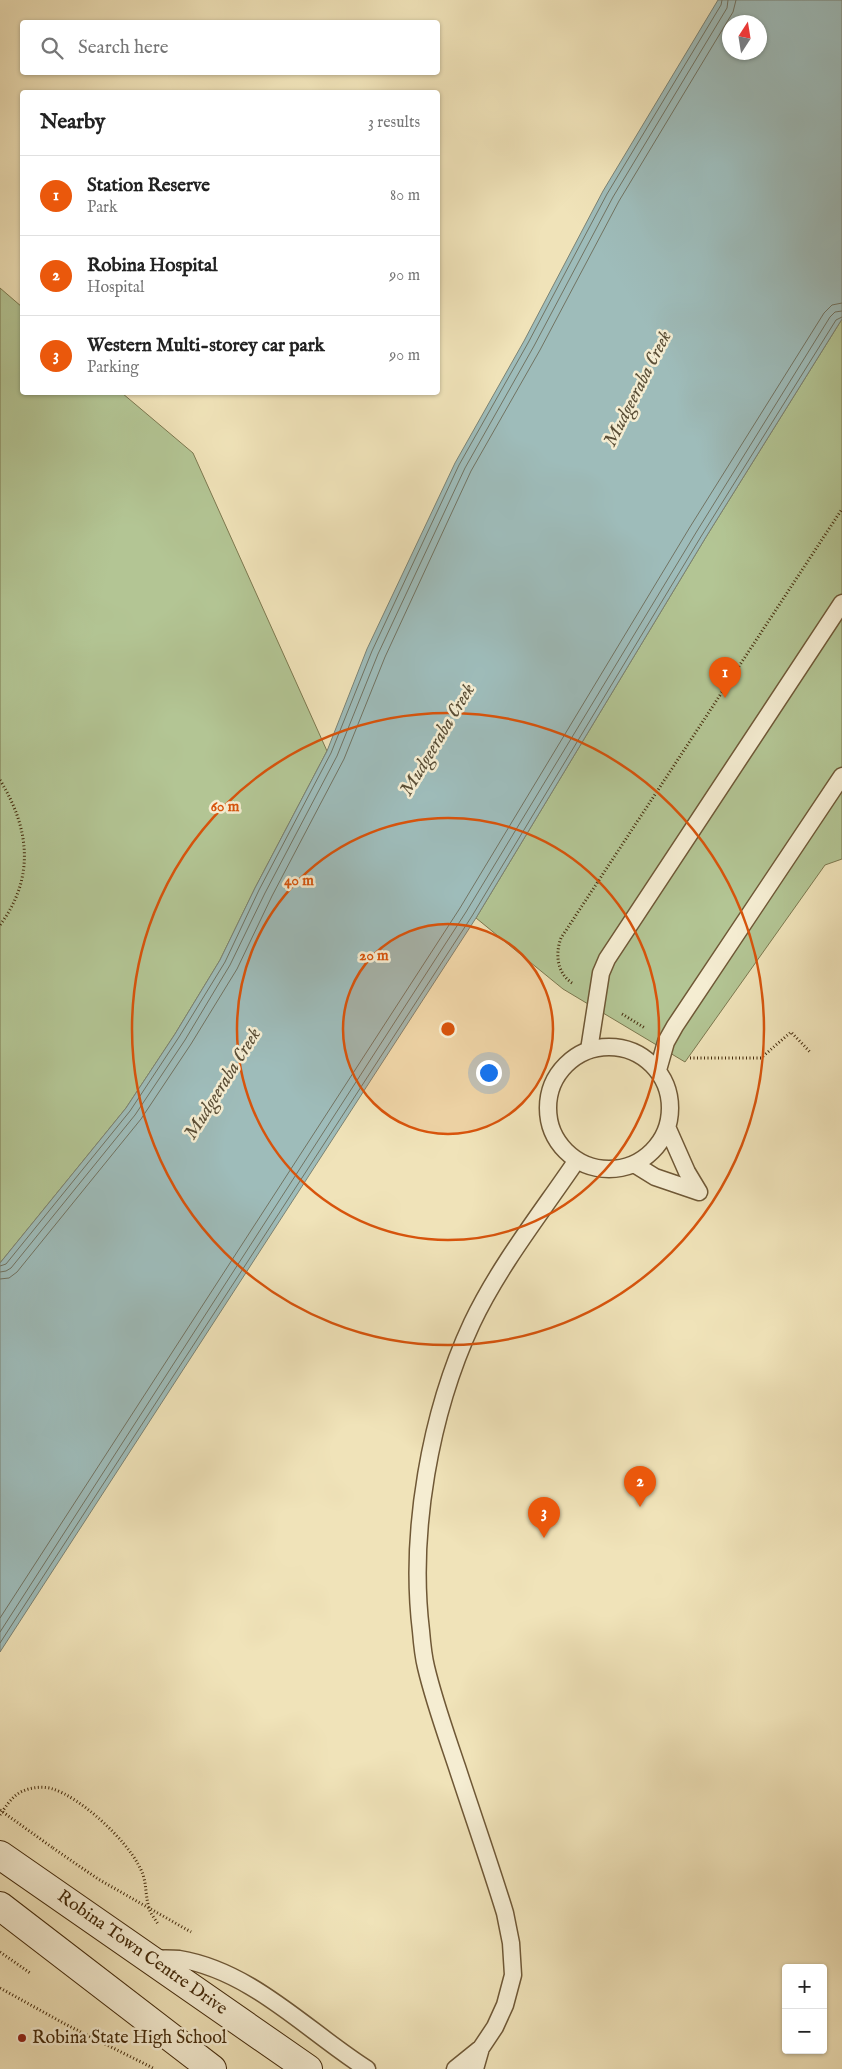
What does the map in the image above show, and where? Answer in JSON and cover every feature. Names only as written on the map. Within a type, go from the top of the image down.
[{"type":"main road","name":"Robina Town Centre Drive","points":[[0,1855],[308,2069]]},
{"type":"main road","points":[[5,1910],[212,2069]]},
{"type":"lane","points":[[589,1050],[601,973],[608,959],[842,603]]},
{"type":"lane","points":[[658,1070],[666,1042],[675,1026],[842,776]]},
{"type":"lane","points":[[607,1046],[627,1049],[644,1057],[658,1070],[668,1087],[672,1108],[668,1129],[658,1147],[642,1162],[622,1169],[601,1170],[577,1160],[564,1151],[553,1134],[548,1114],[549,1094],[557,1075],[571,1060],[589,1050],[607,1046]]},
{"type":"lane","points":[[634,1164],[655,1177],[699,1192],[687,1172],[668,1129]]},
{"type":"lane","points":[[455,2069],[481,2048],[495,2028],[505,2005],[513,1975],[511,1943],[505,1913],[425,1665],[418,1609],[419,1525],[432,1448],[459,1353],[473,1322],[492,1288],[577,1160]]},
{"type":"lane","points":[[150,1958],[179,1959],[225,1974],[257,1991],[367,2069]]},
{"type":"lane","points":[[475,2069],[481,2048]]},
{"type":"path","points":[[0,780],[17,816],[25,854],[25,871],[20,889],[8,914],[0,925]]},
{"type":"path","points":[[720,1059],[762,1058],[791,1032],[811,1053]]},
{"type":"path","points":[[0,1815],[11,1800],[23,1791],[37,1787],[52,1788],[72,1798],[97,1818],[137,1861],[145,1878],[149,1909],[179,1959]]},
{"type":"path","points":[[0,1810],[53,1848]]},
{"type":"path","points":[[0,1988],[65,2024],[155,2069]]},
{"type":"green space","points":[[0,288],[20,305],[20,395],[124,395],[193,453],[327,751],[255,888],[220,960],[175,1034],[126,1108],[0,1263]]},
{"type":"green space","points":[[842,319],[842,859],[825,865],[685,1062],[563,989],[476,918],[706,537]]},
{"type":"water","name":"Mudgeeraba Creek","points":[[718,0],[842,0],[842,319],[706,537],[476,918],[0,1652],[0,1263],[126,1108],[175,1034],[220,960],[255,888],[327,751],[367,649],[455,463],[524,341],[603,191]]},
{"type":"place","name":"Station Reserve","points":[[725,698]]},
{"type":"place","name":"Robina Hospital","points":[[640,1507]]},
{"type":"place","name":"Western Multi-storey car park","points":[[544,1538]]},
{"type":"place","name":"Robina State High School","points":[[22,2038]]}]
